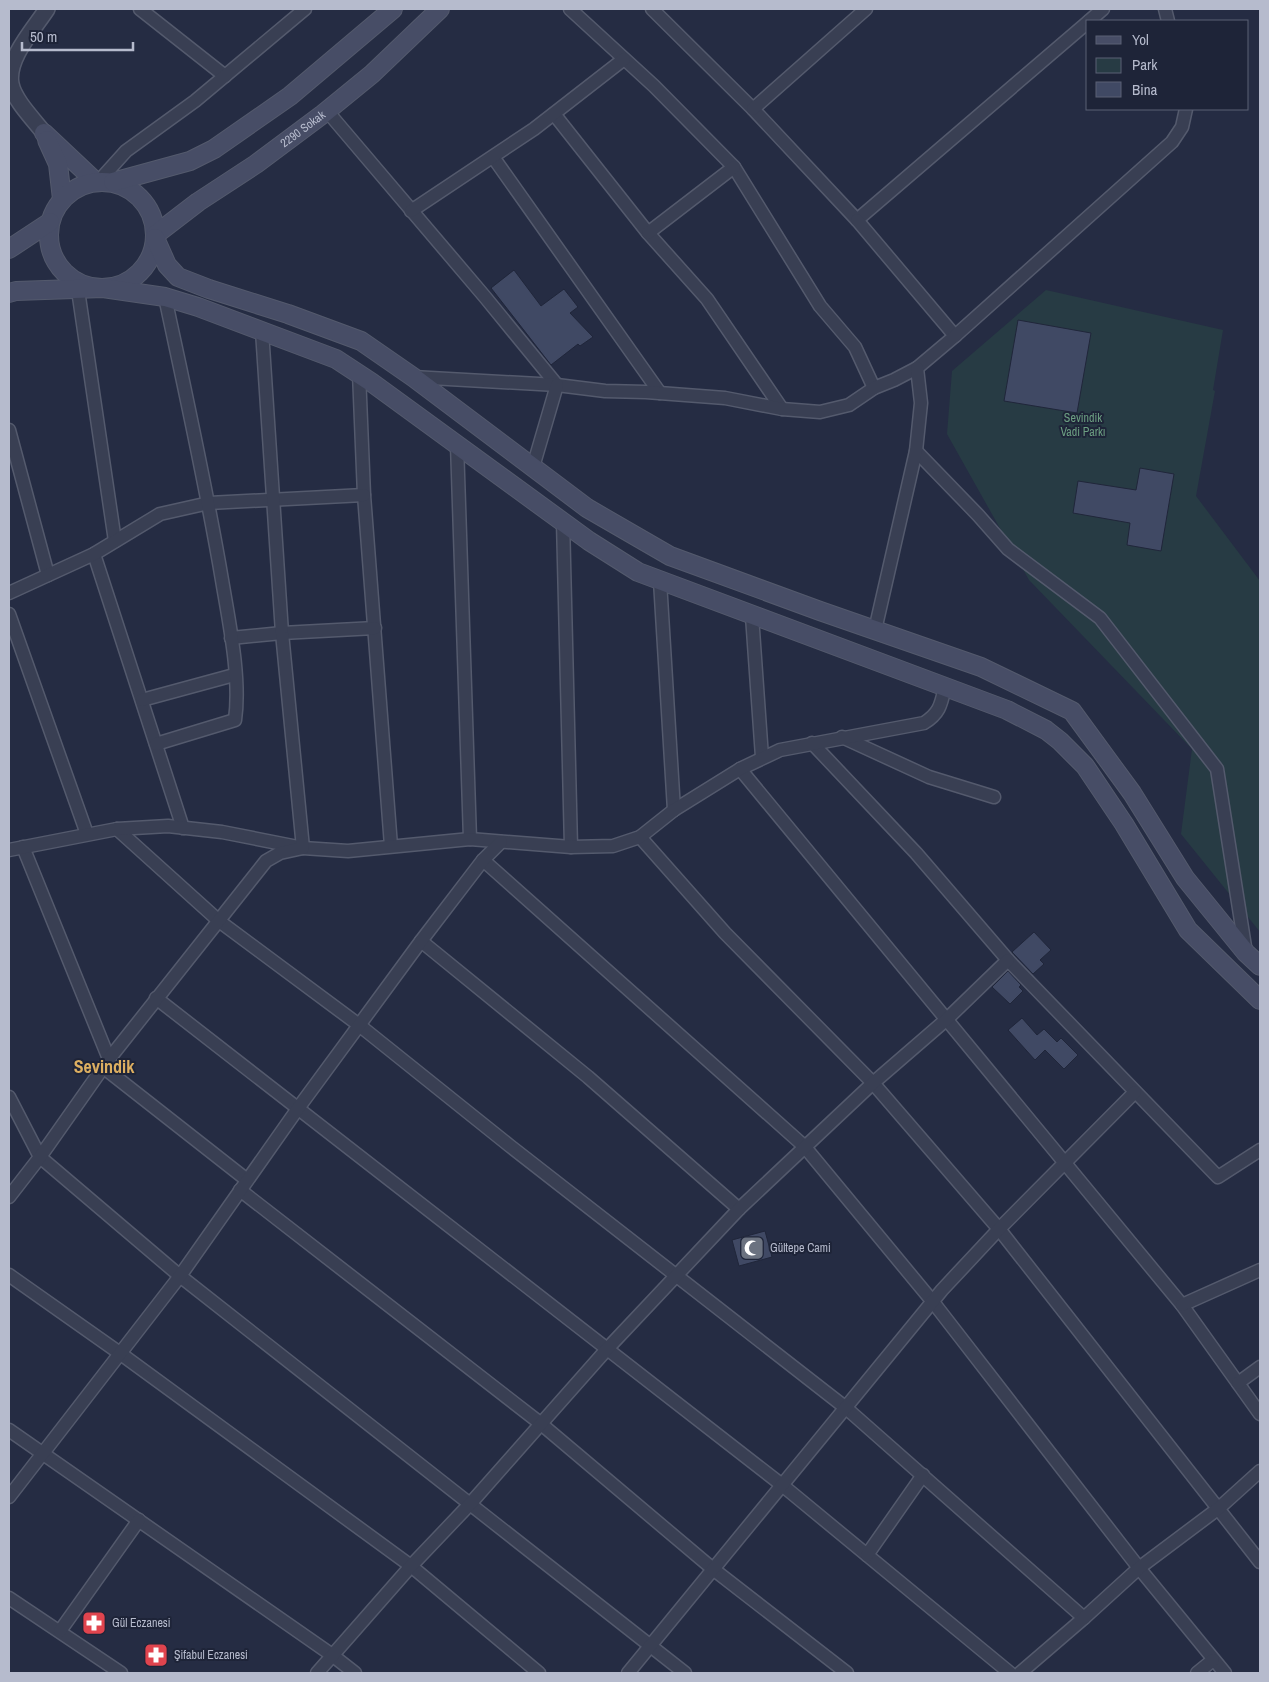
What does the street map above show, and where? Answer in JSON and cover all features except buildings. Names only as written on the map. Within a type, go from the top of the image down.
[{"type":"main road","points":[[44,133],[102,181],[133,191],[146,204],[154,220],[155,237],[151,256],[141,271],[127,282],[111,288],[94,288],[77,283],[64,273],[54,258],[49,242],[50,222],[55,208],[66,195],[81,185],[102,181],[190,162],[214,149],[290,96],[393,9]]},
{"type":"main road","name":"2290 Sokak","points":[[155,237],[198,202],[256,164],[326,111],[372,74],[440,9]]},
{"type":"main road","points":[[44,133],[58,164],[62,199]]},
{"type":"main road","points":[[9,250],[50,222]]},
{"type":"main road","points":[[155,237],[167,265],[178,277],[288,314],[360,341],[413,377],[587,508],[670,556],[981,667],[1072,711],[1132,792],[1186,878],[1246,953],[1260,966]]},
{"type":"main road","points":[[9,293],[16,291],[103,288],[165,297],[262,330],[336,359],[359,373],[563,521],[589,542],[638,572],[1007,710],[1046,730],[1085,766],[1113,807],[1188,930],[1260,1000]]},
{"type":"street","points":[[44,133],[20,102],[10,85],[12,68],[17,53],[47,9]]},
{"type":"street","points":[[140,9],[225,76]]},
{"type":"street","points":[[102,181],[126,151],[195,101],[305,9]]},
{"type":"street","points":[[570,9],[734,166],[820,306],[855,347],[874,388]]},
{"type":"street","points":[[652,9],[753,108],[857,220],[955,336]]},
{"type":"street","points":[[753,108],[866,9]]},
{"type":"street","points":[[1090,20],[1104,9]]},
{"type":"street","points":[[857,220],[1086,24]]},
{"type":"street","points":[[411,211],[534,129],[624,59]]},
{"type":"street","points":[[413,377],[725,398],[782,409],[820,412],[849,405],[874,388],[917,368],[955,336],[1172,142],[1182,127],[1186,110]]},
{"type":"street","points":[[326,111],[557,386]]},
{"type":"street","points":[[554,114],[648,233],[707,299],[782,409]]},
{"type":"street","points":[[492,157],[660,393]]},
{"type":"street","points":[[648,233],[734,166]]},
{"type":"street","points":[[78,290],[114,541]]},
{"type":"street","points":[[156,744],[235,720],[237,705],[232,638],[209,503],[165,297]]},
{"type":"street","points":[[262,330],[282,633],[303,848]]},
{"type":"street","points":[[875,630],[916,451],[921,403],[917,368]]},
{"type":"street","points":[[359,373],[364,495],[391,846]]},
{"type":"street","points":[[533,467],[557,386]]},
{"type":"street","points":[[9,430],[48,575]]},
{"type":"street","points":[[457,444],[470,840]]},
{"type":"street","points":[[916,451],[1008,549],[1100,618],[1217,769],[1246,953]]},
{"type":"street","points":[[9,593],[94,554],[160,514],[209,503],[364,495]]},
{"type":"street","points":[[563,521],[571,847]]},
{"type":"street","points":[[94,554],[183,828]]},
{"type":"street","points":[[660,581],[674,810]]},
{"type":"street","points":[[9,614],[88,834]]},
{"type":"street","points":[[752,616],[762,757]]},
{"type":"street","points":[[232,638],[375,628]]},
{"type":"street","points":[[142,700],[234,675]]},
{"type":"street","points":[[9,850],[116,829],[168,826],[222,832],[303,848],[348,851],[470,840],[571,847],[613,846],[640,837],[674,810],[762,757],[780,750],[812,743],[924,724],[934,717],[940,708],[945,687]]},
{"type":"street","points":[[842,737],[929,777],[994,797]]},
{"type":"street","points":[[812,743],[916,853],[1008,960],[1218,1177],[1260,1150]]},
{"type":"street","points":[[740,769],[1182,1305],[1260,1414]]},
{"type":"street","points":[[116,829],[219,921],[359,1025],[510,1146],[678,1275],[846,1408],[1084,1618]]},
{"type":"street","points":[[640,837],[725,933],[874,1083],[999,1229],[1260,1562]]},
{"type":"street","points":[[9,1498],[180,1276],[299,1107],[421,941],[483,860],[501,842]]},
{"type":"street","points":[[23,847],[106,1063],[244,1185],[540,1423],[713,1569],[847,1673]]},
{"type":"street","points":[[9,1196],[106,1063],[266,861],[280,853],[303,848]]},
{"type":"street","points":[[483,860],[804,1146],[933,1302],[1139,1568],[1225,1673]]},
{"type":"street","points":[[421,941],[588,1077],[739,1209]]},
{"type":"street","points":[[317,1673],[608,1348],[739,1209],[804,1146],[947,1019],[1008,960]]},
{"type":"street","points":[[156,998],[608,1348],[1018,1673],[1084,1618],[1139,1568],[1219,1508],[1260,1471]]},
{"type":"street","points":[[628,1673],[933,1302],[999,1229],[1135,1092]]},
{"type":"street","points":[[9,1097],[40,1156],[180,1276],[685,1673]]},
{"type":"street","points":[[1182,1305],[1260,1270]]},
{"type":"street","points":[[9,1275],[121,1354],[411,1566],[538,1673]]},
{"type":"street","points":[[1238,1383],[1260,1367]]},
{"type":"street","points":[[9,1430],[332,1655],[354,1673]]},
{"type":"street","points":[[867,1555],[922,1475]]},
{"type":"street","points":[[60,1631],[139,1520]]},
{"type":"street","points":[[9,1598],[121,1673]]},
{"type":"street","points":[[1197,1673],[1213,1660]]},
{"type":"green space","name":"Sevindik Vadi Parkı","points":[[1046,290],[1223,330],[1213,390],[1215,391],[1196,496],[1260,581],[1260,932],[1181,834],[1192,749],[1029,580],[947,434],[952,371]]},
{"type":"place","name":"Gültepe Cami","points":[[752,1248]]},
{"type":"place","name":"Gül Eczanesi","points":[[94,1623]]},
{"type":"place","name":"Şifabul Eczanesi","points":[[156,1655]]},
{"type":"district","name":"Sevindik","points":[[104,1066]]}]
